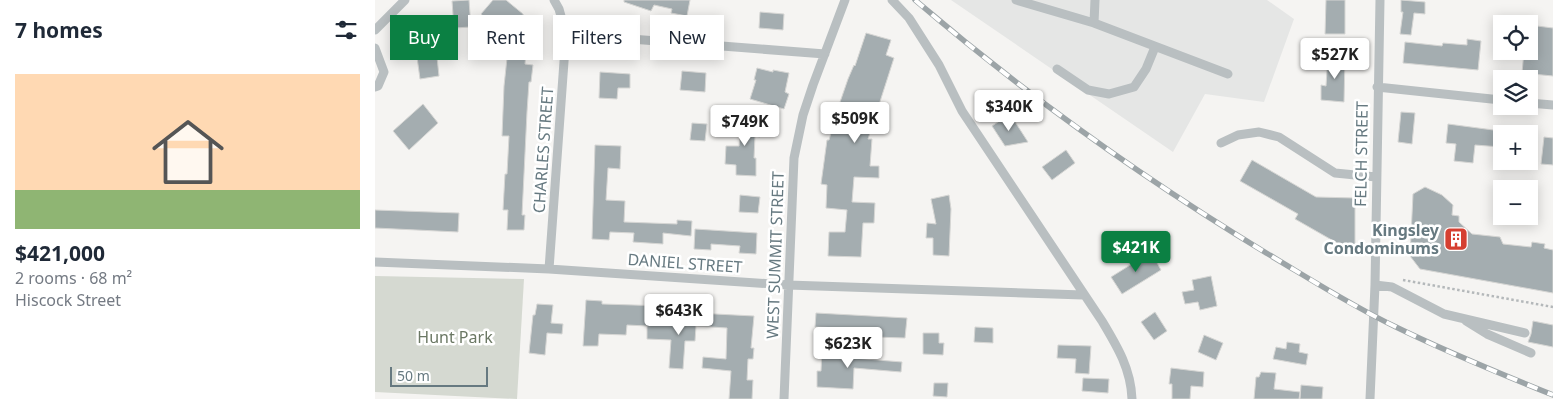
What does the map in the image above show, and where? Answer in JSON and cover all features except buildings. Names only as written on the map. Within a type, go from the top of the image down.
[{"type":"street","points":[[375,30],[405,0]]},
{"type":"street","name":"CHARLES STREET","points":[[554,0],[561,15]]},
{"type":"street","name":"WEST SUMMIT STREET","points":[[784,399],[794,158],[803,115],[845,0]]},
{"type":"street","points":[[892,0],[909,18],[939,65],[962,111],[1102,321],[1120,351],[1128,372],[1132,399]]},
{"type":"street","points":[[1016,0],[1094,23],[1228,74]]},
{"type":"street","points":[[1094,23],[1095,0]]},
{"type":"street","name":"FELCH STREET","points":[[1370,399],[1375,285],[1380,0]]},
{"type":"street","points":[[640,40],[825,54]]},
{"type":"street","points":[[1057,69],[1088,90],[1109,94],[1134,87],[1146,69],[1155,47]]},
{"type":"street","points":[[375,48],[384,72],[378,86],[375,87]]},
{"type":"street","name":"CHARLES STREET","points":[[549,269],[564,60]]},
{"type":"street","points":[[1377,87],[1493,99]]},
{"type":"street","points":[[1538,104],[1553,106]]},
{"type":"street","points":[[1221,143],[1238,135],[1259,132],[1279,137],[1335,173],[1376,177]]},
{"type":"street","name":"DANIEL STREET","points":[[375,262],[549,269],[789,285],[1083,295]]},
{"type":"street","points":[[1375,285],[1392,287],[1444,314],[1525,332]]},
{"type":"street","points":[[1460,317],[1487,334],[1531,353]]},
{"type":"path","points":[[1401,280],[1553,307]]},
{"type":"shaded area","points":[[951,0],[1267,0],[1294,19],[1264,102],[1205,94],[1173,152]]},
{"type":"green space","name":"Hunt Park","points":[[375,276],[524,279],[517,399],[375,392]]},
{"type":"railway","points":[[915,0],[999,69],[1086,134],[1176,196],[1268,254],[1380,319],[1454,354],[1553,395]]},
{"type":"place","name":"Kingsley Condominums","points":[[1456,239]]}]
